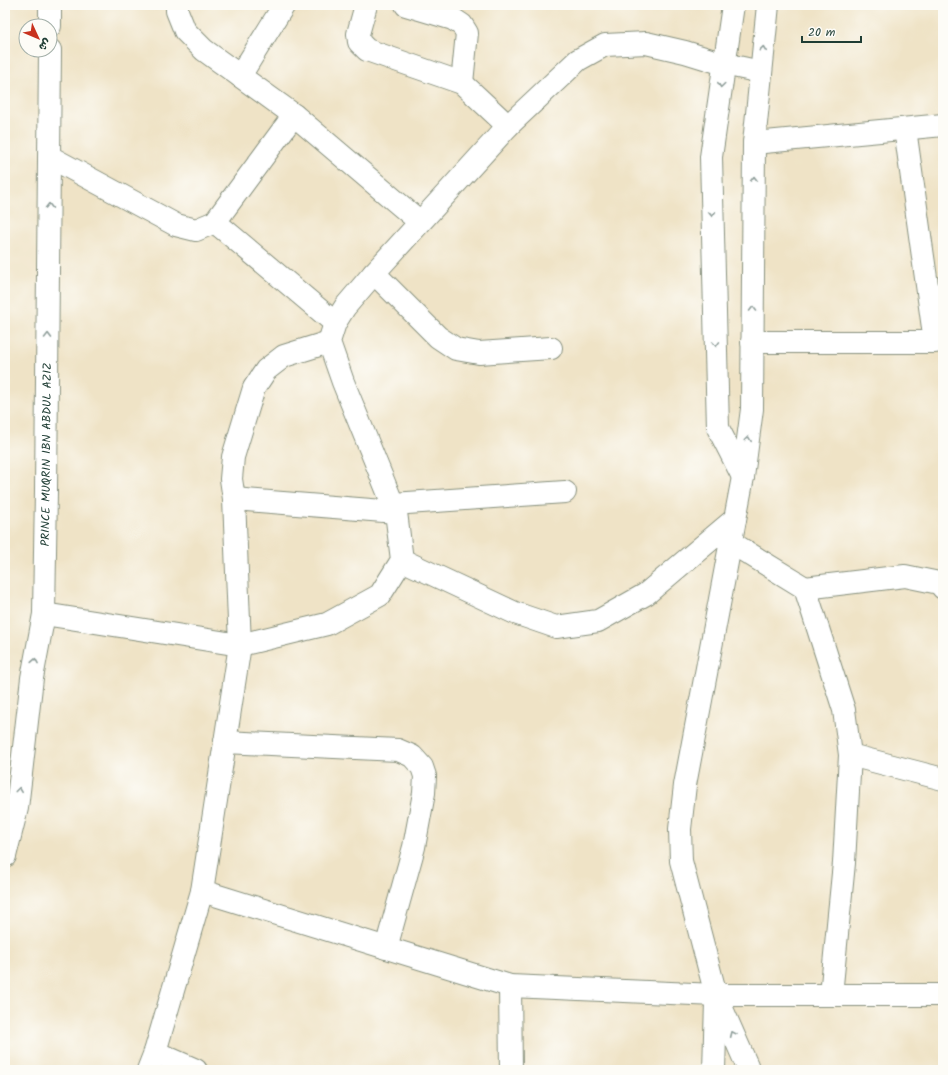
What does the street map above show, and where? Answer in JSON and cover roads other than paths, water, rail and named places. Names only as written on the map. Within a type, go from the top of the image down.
[{"type":"street","points":[[50,5],[50,18]]},
{"type":"street","points":[[177,5],[177,11],[185,31],[204,50],[294,115],[420,222]]},
{"type":"street","points":[[240,76],[284,5]]},
{"type":"street","points":[[366,5],[358,34],[359,42],[367,50],[462,83],[508,126]]},
{"type":"street","points":[[406,5],[453,20],[462,25],[467,33],[462,83]]},
{"type":"street","points":[[733,5],[711,157],[718,428],[743,477]]},
{"type":"street","points":[[749,1070],[716,995],[681,861],[680,829],[685,785],[743,477],[752,409],[754,143],[768,5]]},
{"type":"street","points":[[196,1070],[151,1061],[202,891],[240,645],[234,499],[231,479],[233,457],[254,388],[266,370],[284,356],[332,333],[345,307],[374,273],[508,126],[578,60],[605,45],[646,43],[686,52],[724,64],[761,72]]},
{"type":"street","name":"PRINCE MUQRIN IBN ABDUL AZIZ","points":[[5,856],[17,808],[32,678],[44,614],[50,58]]},
{"type":"street","points":[[50,157],[176,225],[196,230],[214,222],[294,115]]},
{"type":"street","points":[[754,143],[943,125]]},
{"type":"street","points":[[752,342],[935,342],[905,129]]},
{"type":"street","points":[[44,614],[240,645],[327,624],[380,595],[402,560],[395,508],[342,382],[332,333],[214,222]]},
{"type":"street","points":[[374,273],[438,337],[456,349],[480,353],[551,348]]},
{"type":"street","points":[[234,499],[395,508],[564,492]]},
{"type":"street","points":[[402,560],[515,613],[556,628],[598,621],[646,594],[735,519]]},
{"type":"street","points":[[730,542],[805,588],[906,576],[940,583],[943,588]]},
{"type":"street","points":[[805,588],[844,710],[850,755],[844,863],[832,995]]},
{"type":"street","points":[[225,742],[398,750],[412,756],[422,767],[425,776],[424,793],[414,847],[386,948]]},
{"type":"street","points":[[850,755],[943,779]]},
{"type":"street","points":[[202,891],[510,986],[716,995],[943,995]]},
{"type":"street","points":[[510,986],[511,1070]]},
{"type":"street","points":[[714,1070],[716,995]]}]
